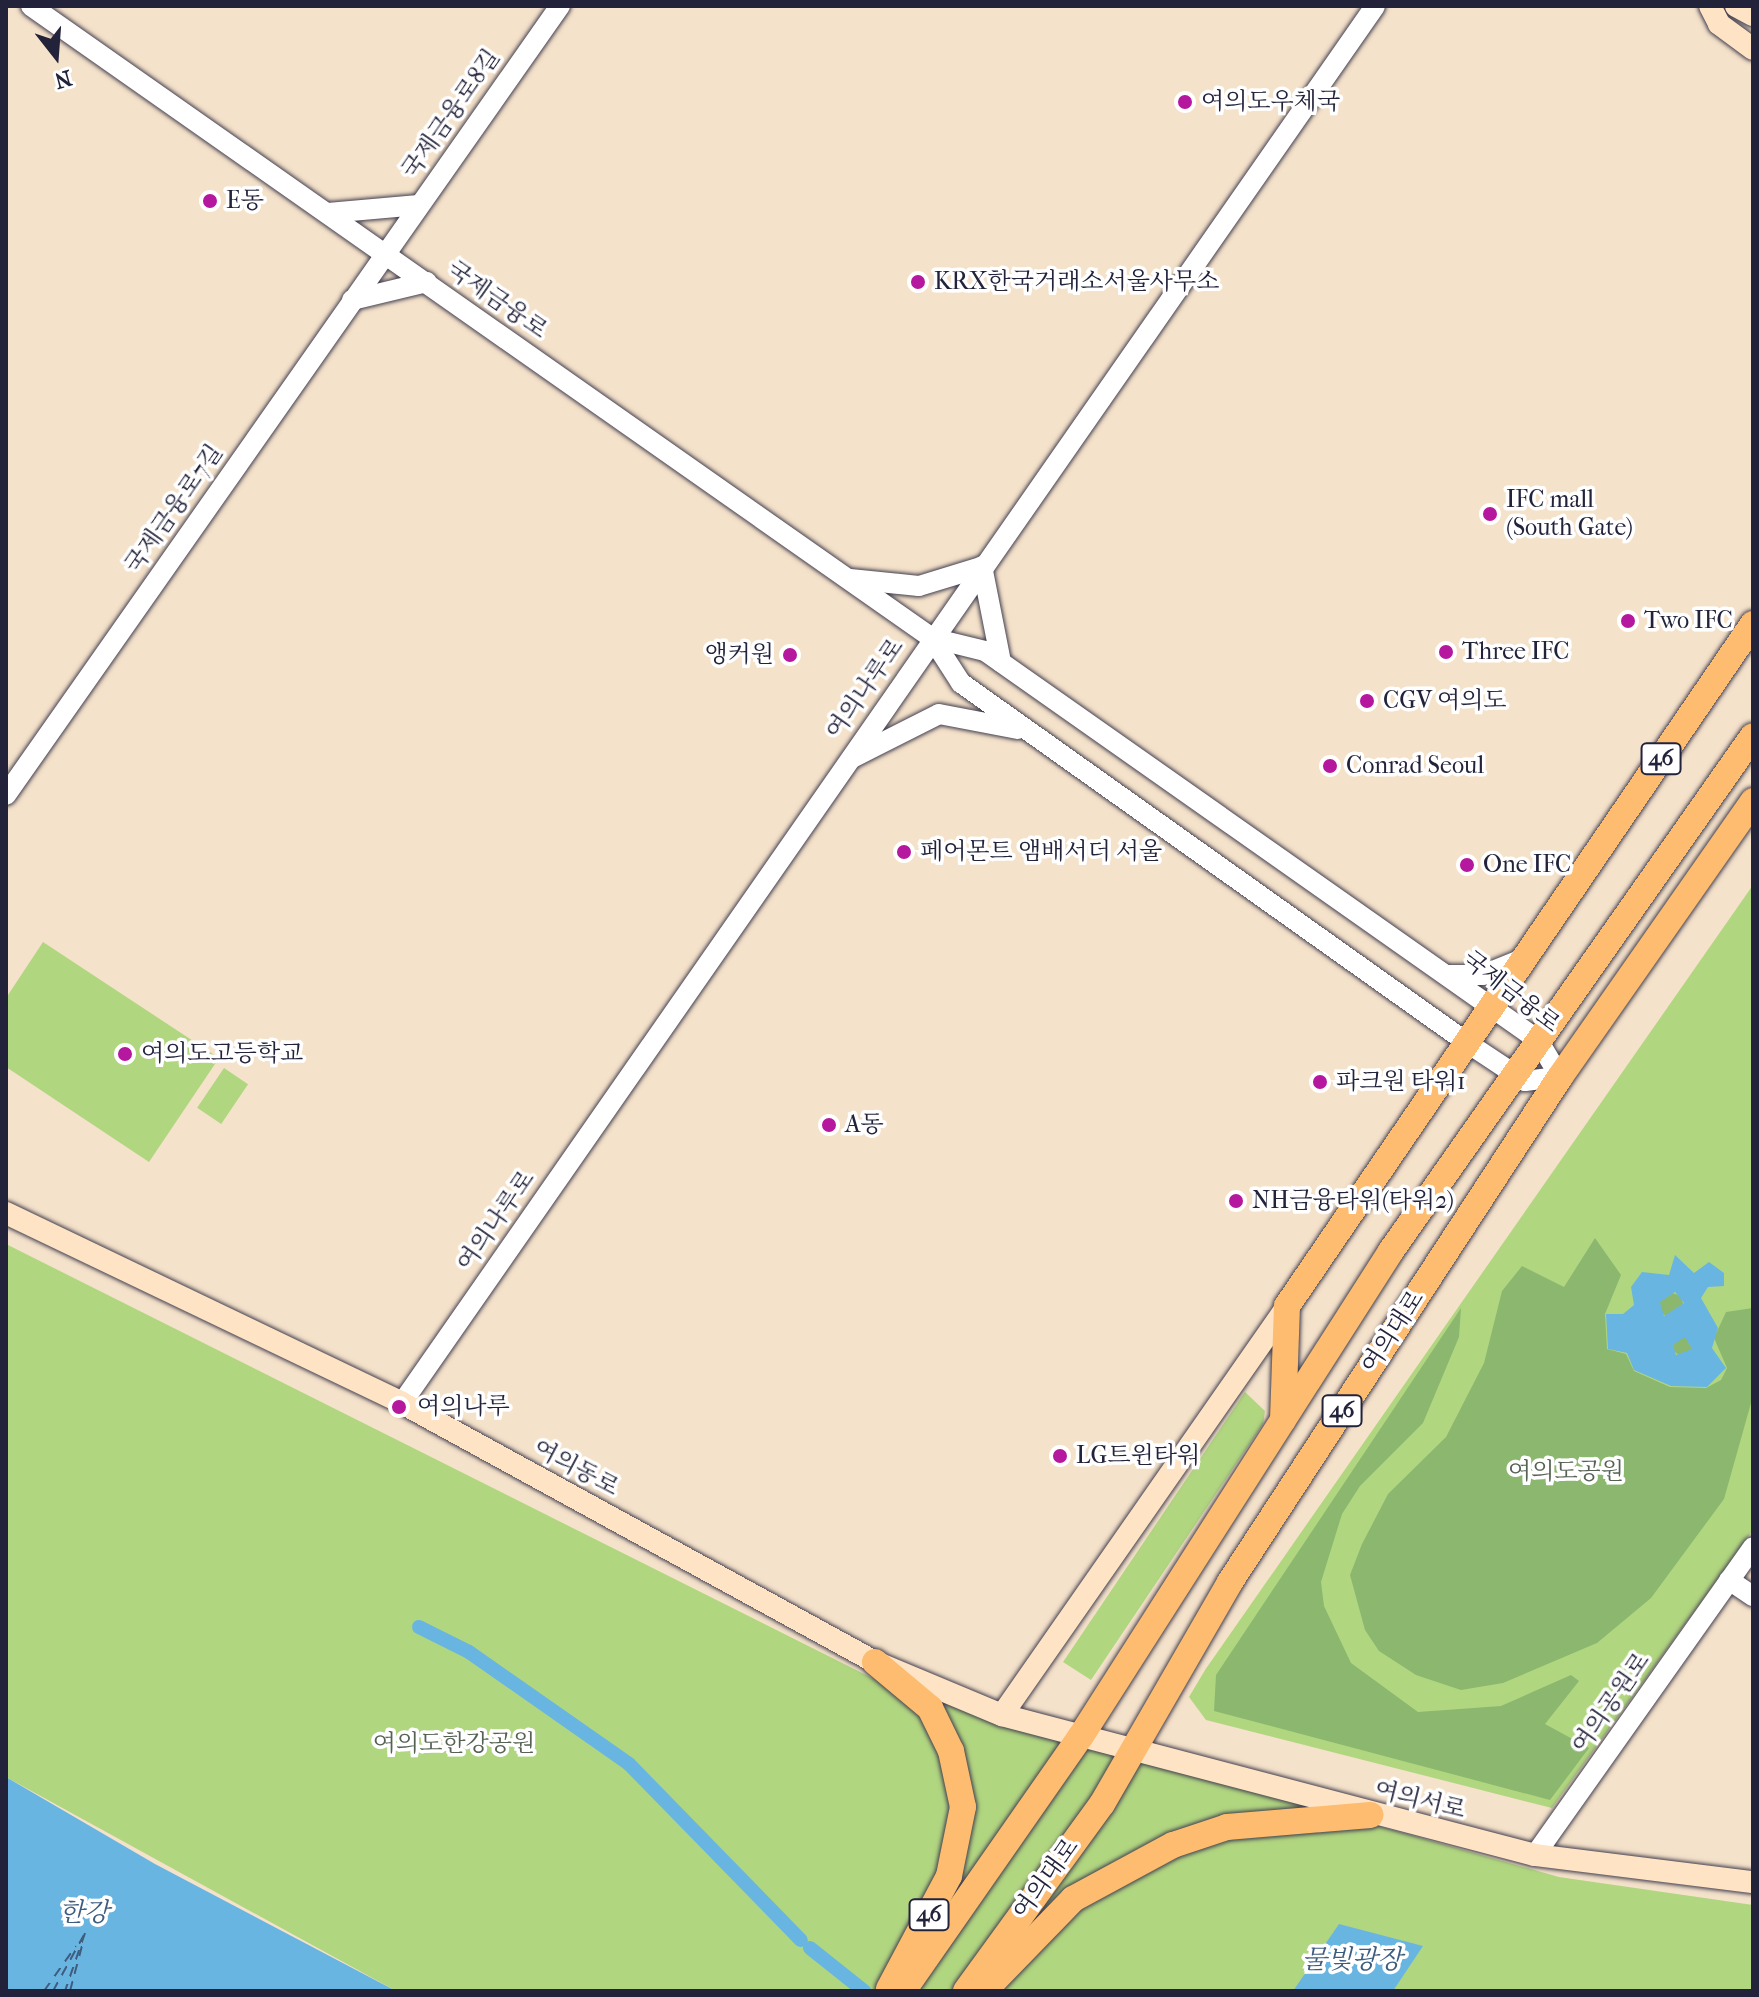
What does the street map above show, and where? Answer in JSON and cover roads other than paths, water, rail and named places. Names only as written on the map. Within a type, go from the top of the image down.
[{"type":"main road","points":[[1710,6],[1719,24],[1753,49]]},
{"type":"main road","points":[[1736,6],[1753,15]]},
{"type":"main road","name":"46","points":[[1287,1306],[1495,1007],[1753,624]]},
{"type":"main road","name":"여의대로","points":[[903,1991],[1081,1736],[1283,1423],[1538,1040],[1753,736]]},
{"type":"main road","name":"여의대로","points":[[966,1991],[1135,1752],[1230,1582],[1560,1077],[1753,801]]},
{"type":"main road","name":"여의동로","points":[[6,1213],[402,1403],[875,1662],[1002,1715],[1081,1736]]},
{"type":"main road","points":[[1283,1423],[1287,1306]]},
{"type":"main road","points":[[1002,1715],[1287,1306]]},
{"type":"main road","name":"46","points":[[875,1662],[930,1708],[951,1751],[960,1835],[949,1876],[888,1991]]},
{"type":"main road","name":"여의서로","points":[[1081,1736],[1371,1815],[1535,1855],[1753,1882]]},
{"type":"main road","points":[[984,1991],[1073,1899],[1137,1861],[1227,1827],[1371,1815]]},
{"type":"street","name":"국제금융로","points":[[31,6],[932,638],[1001,662],[1495,1007],[1538,1040],[1560,1077],[1525,1081],[1469,1044],[961,683],[932,638]]},
{"type":"street","name":"국제금융로8길","points":[[385,253],[560,6]]},
{"type":"street","name":"여의나루로","points":[[402,1403],[982,566],[1375,6]]},
{"type":"street","points":[[328,213],[419,205]]},
{"type":"street","name":"국제금융로7길","points":[[6,795],[385,253]]},
{"type":"street","points":[[348,302],[373,290],[427,282]]},
{"type":"street","points":[[847,579],[919,586],[982,566],[1001,662]]},
{"type":"street","points":[[848,759],[939,714],[1025,730]]},
{"type":"street","points":[[1449,975],[1483,975],[1529,956]]},
{"type":"street","name":"여의공원로","points":[[1535,1855],[1753,1547]]},
{"type":"street","points":[[1729,1580],[1753,1596]]},
{"type":"water","points":[[1675,1255],[1694,1273],[1709,1262],[1724,1273],[1724,1286],[1708,1287],[1701,1298],[1718,1328],[1712,1348],[1726,1368],[1707,1387],[1671,1386],[1634,1370],[1627,1353],[1608,1349],[1606,1314],[1623,1314],[1634,1305],[1631,1287],[1642,1272],[1669,1275]],"holes":[[[1675,1292],[1684,1303],[1664,1316],[1660,1302]],[[1685,1337],[1692,1349],[1676,1355],[1673,1345]]]},
{"type":"water","name":"한강","points":[[6,1777],[155,1864],[396,1991],[6,1991]]},
{"type":"water","name":"물빛광장","points":[[1339,1924],[1423,1946],[1393,1991],[1293,1991]]},
{"type":"waterway","points":[[419,1627],[469,1652],[629,1764],[801,1940]]},
{"type":"waterway","points":[[810,1948],[864,1991]]},
{"type":"place","name":"여의도우체국","points":[[1185,102]]},
{"type":"place","name":"E동","points":[[210,201]]},
{"type":"place","name":"KRX한국거래소서울사무소","points":[[918,282]]},
{"type":"place","name":"IFC mall (South Gate)","points":[[1490,514]]},
{"type":"place","name":"Two IFC","points":[[1628,621]]},
{"type":"place","name":"Three IFC","points":[[1446,652]]},
{"type":"place","name":"앵커원","points":[[790,655]]},
{"type":"place","name":"CGV 여의도","points":[[1367,701]]},
{"type":"place","name":"Conrad Seoul","points":[[1330,766]]},
{"type":"place","name":"페어몬트 앰배서더 서울","points":[[904,852]]},
{"type":"place","name":"One IFC","points":[[1467,865]]},
{"type":"place","name":"여의도고등학교","points":[[125,1054]]},
{"type":"place","name":"파크원 타워1","points":[[1320,1082]]},
{"type":"place","name":"A동","points":[[829,1125]]},
{"type":"place","name":"NH금융타워(타워2)","points":[[1236,1201]]},
{"type":"place","name":"여의나루","points":[[399,1407]]},
{"type":"place","name":"LG트윈타워","points":[[1060,1456]]},
{"type":"park label","name":"여의도공원","points":[[1566,1472]]},
{"type":"park label","name":"여의도한강공원","points":[[454,1744]]}]
